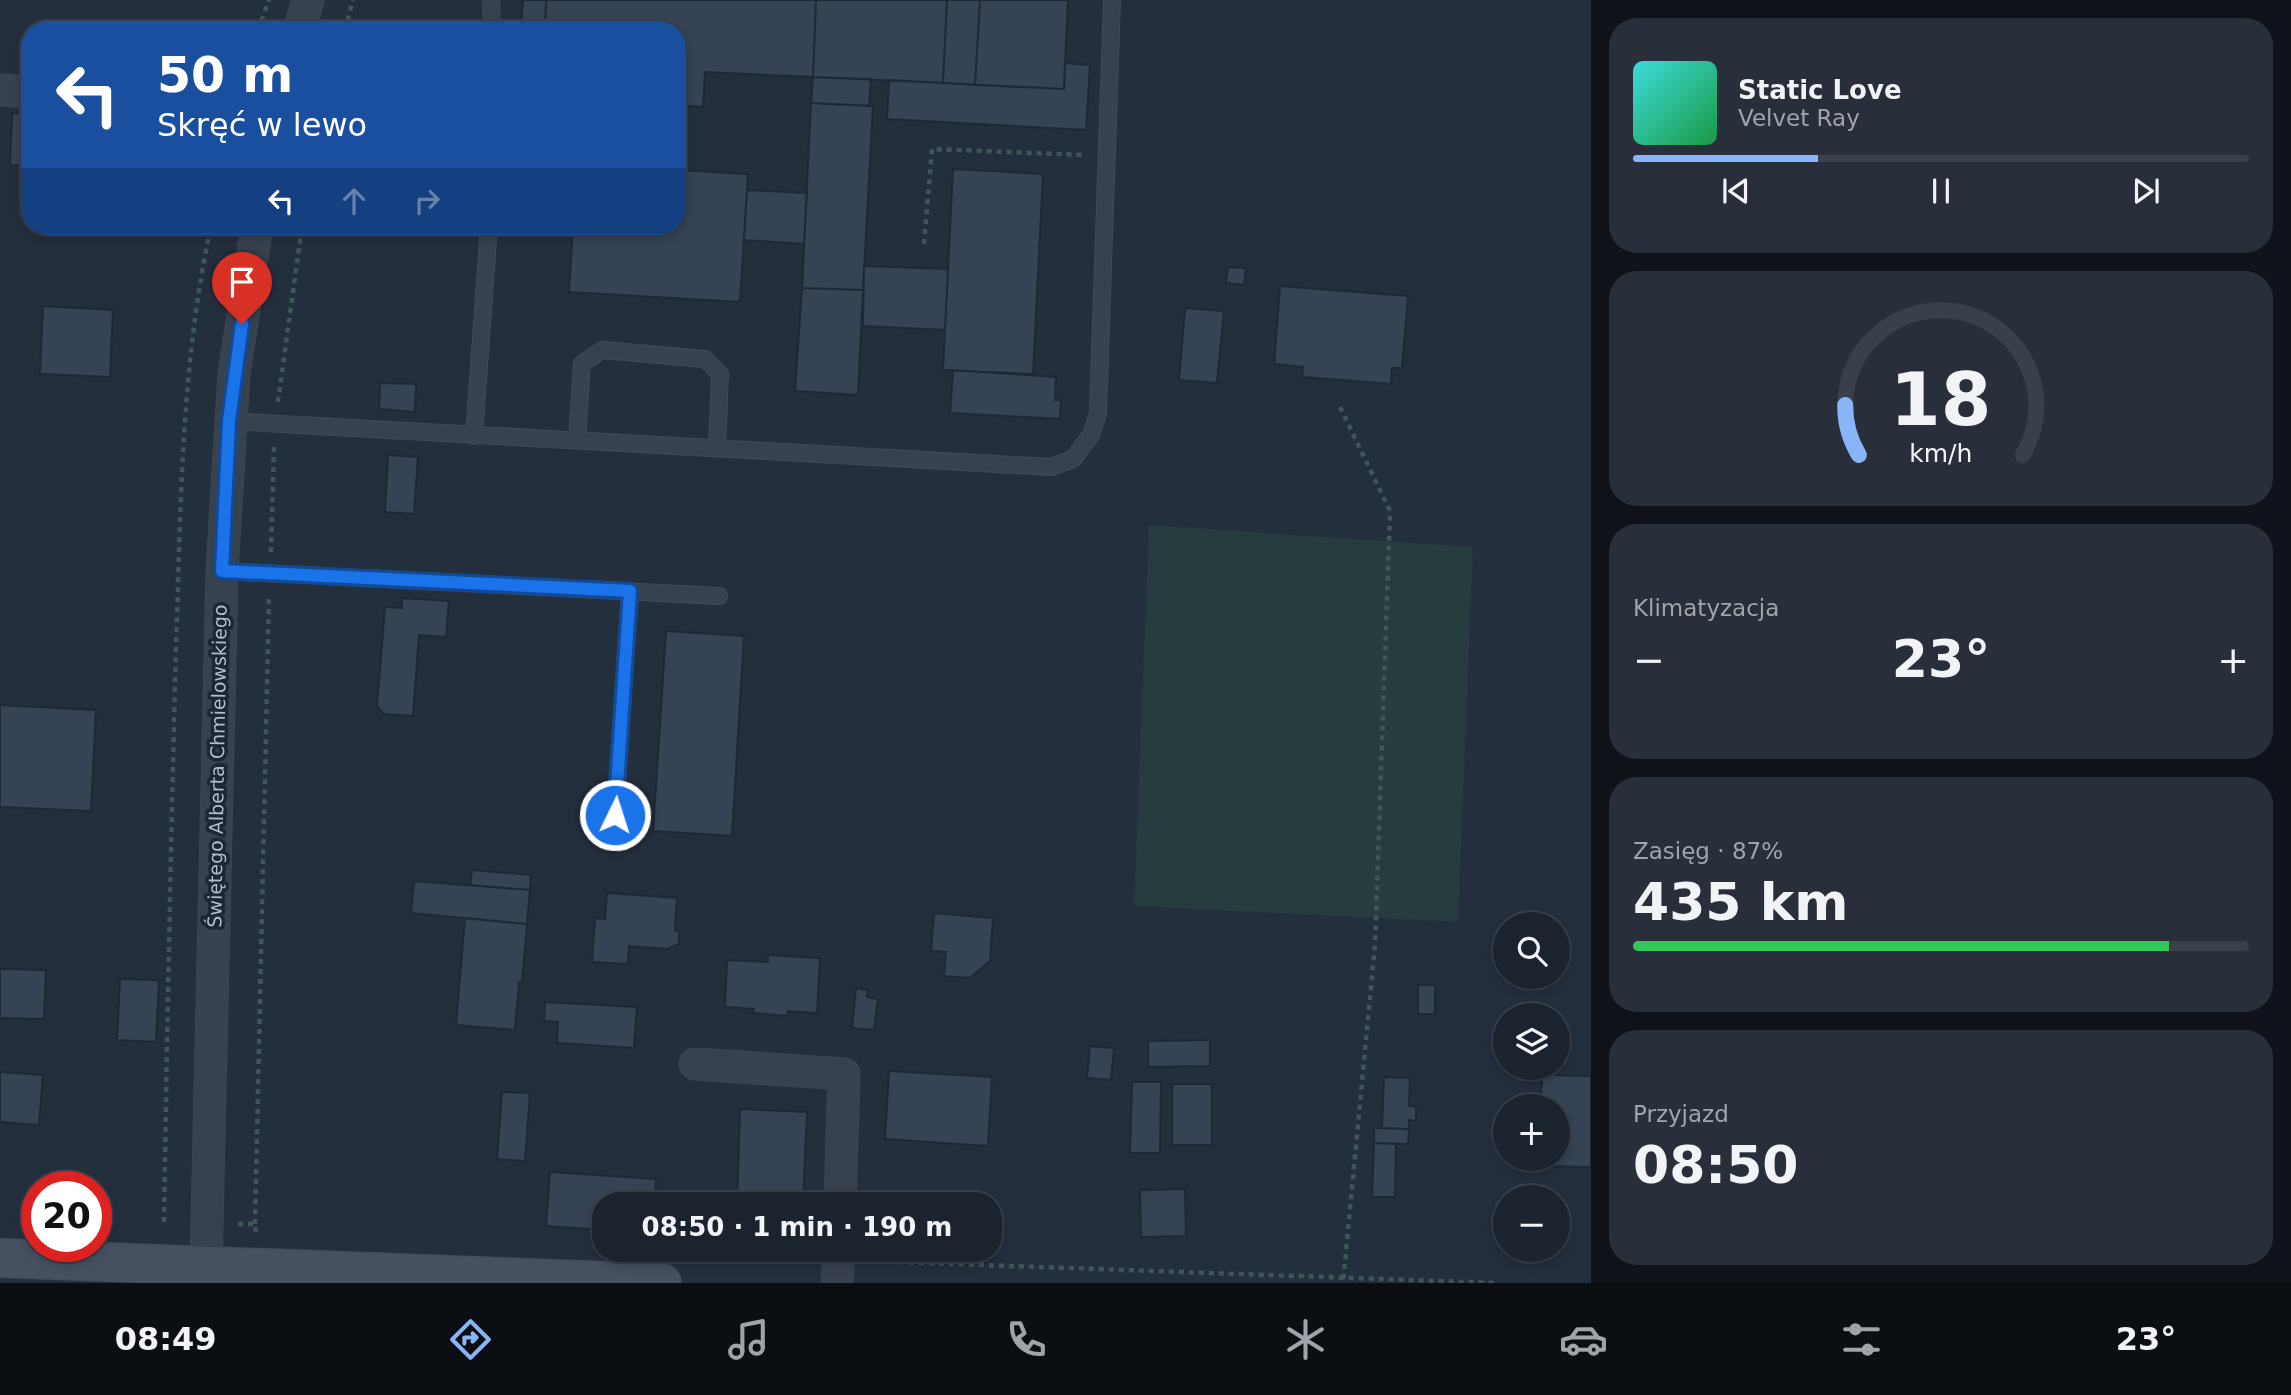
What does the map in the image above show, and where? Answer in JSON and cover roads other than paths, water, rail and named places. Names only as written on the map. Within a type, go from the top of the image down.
[{"type":"street","points":[[302,21],[308,0]]},
{"type":"street","points":[[0,90],[21,91]]},
{"type":"street","name":"Świętego Alberta Chmielowskiego","points":[[197,1271],[229,421],[256,235]]},
{"type":"street","points":[[695,1064],[844,1074],[840,1192]]},
{"type":"street","points":[[0,1258],[197,1271],[662,1283]]},
{"type":"street","points":[[837,1283],[838,1262]]},
{"type":"lane","points":[[491,0],[492,21]]},
{"type":"lane","points":[[229,421],[1051,467],[1073,459],[1091,435],[1098,413],[1112,0]]},
{"type":"lane","points":[[474,436],[488,235]]},
{"type":"lane","points":[[577,441],[582,364],[602,350],[705,359],[720,374],[717,449]]},
{"type":"lane","points":[[222,571],[719,596]]},
{"type":"lane","points":[[615,815],[630,591]]}]
